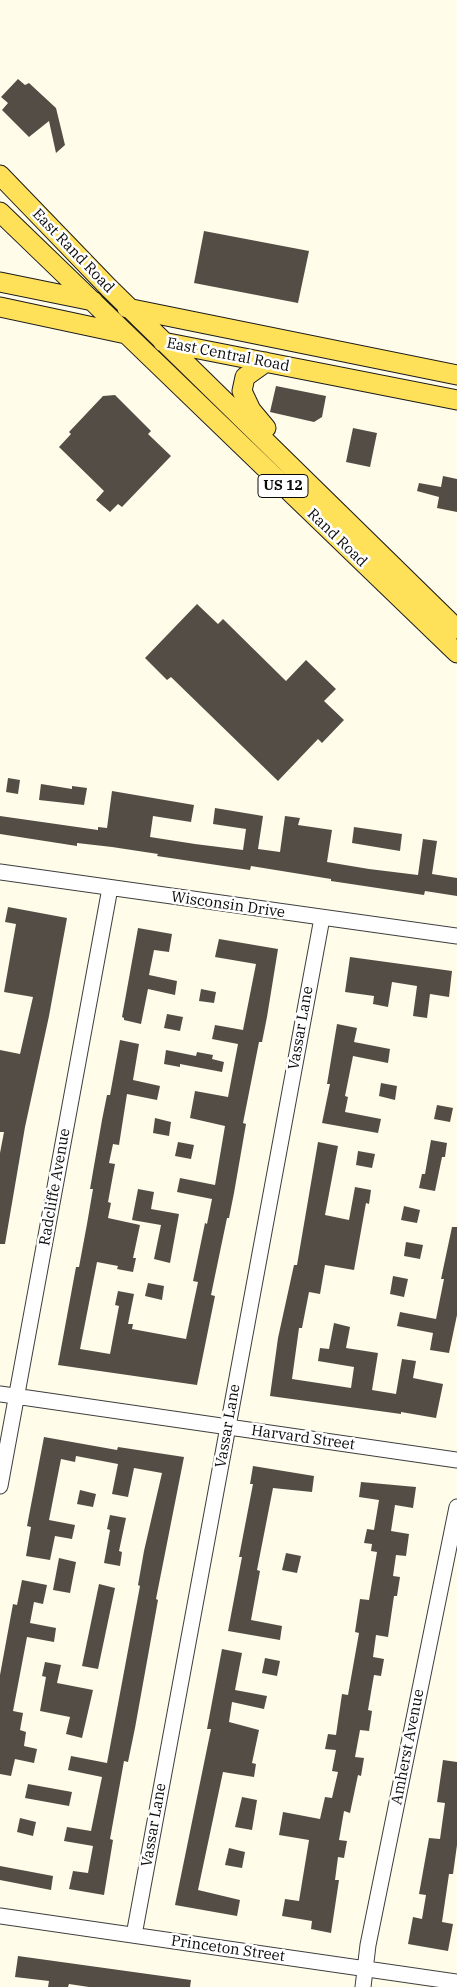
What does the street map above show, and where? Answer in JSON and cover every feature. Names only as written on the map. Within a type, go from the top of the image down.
[{"type":"main road","name":"East Rand Road","points":[[0,175],[148,326]]},
{"type":"main road","name":"East Rand Road","points":[[0,212],[110,318]]},
{"type":"main road","name":"East Central Road","points":[[0,282],[457,375]]},
{"type":"main road","name":"East Central Road","points":[[0,307],[163,342],[457,400]]},
{"type":"main road","name":"Rand Road","points":[[110,318],[457,653]]},
{"type":"main road","name":"Rand Road","points":[[148,326],[457,629]]},
{"type":"main road","points":[[266,362],[245,377],[243,396],[312,486]]},
{"type":"street","name":"Wisconsin Drive","points":[[0,872],[457,936]]},
{"type":"street","name":"Radcliffe Avenue","points":[[0,1486],[110,888]]},
{"type":"street","name":"Vassar Lane","points":[[134,1935],[322,918]]},
{"type":"street","name":"Harvard Street","points":[[0,1394],[457,1460]]},
{"type":"street","name":"Amherst Avenue","points":[[362,1987],[457,1506]]},
{"type":"street","name":"Princeton Street","points":[[0,1916],[457,1982]]},
{"type":"building","points":[[18,79],[25,85],[29,83],[56,108],[65,145],[56,153],[49,121],[29,137],[2,110],[8,103],[1,97]]},
{"type":"building","points":[[204,231],[309,251],[298,303],[194,283]]},
{"type":"building","points":[[276,386],[326,396],[322,417],[314,422],[270,412]]},
{"type":"building","points":[[115,395],[151,431],[148,434],[171,456],[122,507],[118,504],[110,512],[96,500],[104,491],[59,447],[71,434],[69,432],[103,396]]},
{"type":"building","points":[[353,428],[377,433],[370,467],[346,462]]},
{"type":"building","points":[[443,476],[457,479],[457,512],[437,508],[439,497],[417,491],[419,483],[441,487]]},
{"type":"building","points":[[197,604],[218,624],[223,619],[286,681],[306,660],[336,689],[324,701],[344,720],[322,743],[318,739],[278,781],[171,677],[167,680],[145,658]]},
{"type":"building","points":[[8,778],[20,780],[18,794],[6,792]]},
{"type":"building","points":[[41,784],[72,789],[72,786],[87,788],[84,805],[39,800]]},
{"type":"building","points":[[112,791],[194,805],[191,822],[153,816],[150,837],[195,844],[243,850],[246,829],[213,824],[215,808],[263,816],[258,849],[280,852],[285,816],[300,818],[298,825],[332,830],[327,862],[369,869],[418,875],[423,839],[437,841],[432,874],[457,878],[457,896],[425,891],[424,895],[331,881],[331,879],[251,866],[250,870],[112,847],[77,843],[77,846],[0,834],[0,816],[98,830],[98,827],[107,828]]},
{"type":"building","points":[[354,827],[402,834],[400,851],[352,843]]},
{"type":"building","points":[[8,907],[67,918],[49,1016],[25,1127],[5,1244],[0,1244],[0,1153],[4,1132],[0,1132],[0,1050],[20,1054],[33,997],[4,992],[16,924],[5,922]]},
{"type":"building","points":[[138,928],[172,934],[169,952],[154,950],[149,975],[177,981],[175,995],[148,989],[141,1024],[124,1020],[122,1017]]},
{"type":"building","points":[[219,939],[278,949],[262,1042],[259,1042],[243,1123],[246,1124],[234,1193],[211,1295],[215,1296],[197,1385],[58,1365],[76,1267],[79,1267],[87,1224],[93,1189],[90,1189],[102,1120],[107,1095],[110,1095],[120,1040],[139,1044],[133,1080],[160,1086],[157,1100],[127,1094],[119,1145],[113,1144],[109,1163],[115,1164],[108,1202],[111,1203],[108,1218],[140,1225],[133,1258],[136,1258],[133,1272],[117,1269],[118,1266],[97,1262],[80,1349],[110,1354],[119,1306],[115,1305],[118,1291],[134,1294],[128,1324],[133,1324],[132,1329],[186,1339],[198,1282],[193,1281],[212,1199],[177,1192],[180,1178],[215,1185],[225,1126],[190,1118],[195,1091],[228,1097],[238,1044],[212,1039],[215,1025],[243,1030],[256,964],[215,957]]},
{"type":"building","points":[[350,957],[452,971],[449,997],[430,994],[427,1018],[413,1016],[417,986],[392,982],[388,1007],[373,1004],[374,996],[345,992]]},
{"type":"building","points":[[201,989],[216,992],[214,1003],[199,1001]]},
{"type":"building","points":[[167,1014],[183,1017],[180,1031],[164,1028]]},
{"type":"building","points":[[337,1024],[357,1028],[354,1042],[390,1049],[388,1063],[353,1056],[345,1096],[348,1097],[345,1112],[381,1119],[378,1133],[322,1123],[330,1084],[327,1084]]},
{"type":"building","points":[[166,1050],[196,1056],[197,1052],[213,1055],[212,1059],[224,1062],[222,1072],[180,1064],[180,1067],[164,1064]]},
{"type":"building","points":[[381,1083],[397,1086],[395,1100],[379,1096]]},
{"type":"building","points":[[437,1105],[453,1108],[450,1122],[434,1119]]},
{"type":"building","points":[[155,1118],[171,1122],[169,1136],[153,1133]]},
{"type":"building","points":[[431,1140],[447,1143],[435,1191],[419,1188],[422,1174],[425,1174]]},
{"type":"building","points":[[178,1142],[194,1145],[191,1159],[175,1156]]},
{"type":"building","points":[[318,1142],[338,1146],[325,1215],[349,1220],[355,1187],[371,1190],[369,1204],[366,1203],[354,1270],[325,1265],[320,1294],[309,1292],[302,1328],[299,1328],[292,1379],[351,1388],[354,1367],[318,1361],[320,1348],[329,1349],[334,1323],[350,1327],[346,1348],[378,1353],[372,1390],[396,1394],[402,1359],[416,1361],[413,1378],[443,1384],[436,1418],[270,1396],[278,1338],[294,1265],[297,1265]]},
{"type":"building","points":[[358,1151],[375,1154],[372,1168],[356,1165]]},
{"type":"building","points":[[138,1189],[154,1192],[151,1209],[179,1214],[170,1263],[154,1259],[161,1225],[132,1220]]},
{"type":"building","points":[[404,1206],[420,1210],[417,1223],[401,1220]]},
{"type":"building","points":[[452,1227],[457,1227],[457,1315],[449,1353],[430,1350],[433,1333],[397,1326],[400,1312],[436,1319],[444,1279],[441,1279]]},
{"type":"building","points":[[406,1242],[423,1245],[420,1259],[404,1256]]},
{"type":"building","points":[[393,1276],[408,1279],[404,1297],[390,1294]]},
{"type":"building","points":[[148,1283],[164,1286],[162,1300],[145,1296]]},
{"type":"building","points":[[44,1437],[117,1450],[118,1447],[184,1457],[156,1599],[158,1600],[135,1728],[128,1762],[124,1761],[110,1839],[113,1840],[104,1895],[69,1889],[73,1871],[88,1873],[93,1846],[64,1841],[67,1827],[91,1831],[102,1777],[68,1770],[71,1756],[107,1763],[140,1586],[138,1585],[144,1551],[162,1473],[134,1468],[128,1497],[112,1494],[118,1464],[76,1456],[75,1462],[61,1459],[49,1520],[75,1525],[72,1539],[55,1536],[50,1560],[26,1556],[31,1527],[27,1526]]},
{"type":"building","points":[[253,1466],[314,1476],[312,1492],[273,1488],[257,1570],[260,1571],[251,1620],[282,1626],[280,1640],[228,1631],[242,1557],[239,1557],[253,1484],[250,1484]]},
{"type":"building","points":[[361,1482],[416,1487],[413,1508],[395,1505],[391,1531],[409,1534],[406,1556],[396,1555],[393,1576],[400,1577],[397,1596],[394,1596],[388,1637],[376,1635],[373,1657],[384,1659],[381,1676],[374,1675],[368,1710],[372,1711],[369,1731],[360,1730],[355,1757],[364,1758],[361,1776],[358,1775],[350,1813],[344,1811],[339,1840],[347,1841],[344,1858],[338,1857],[335,1880],[339,1880],[331,1933],[311,1929],[312,1921],[282,1916],[285,1899],[299,1901],[309,1840],[279,1835],[283,1812],[320,1819],[325,1797],[332,1798],[338,1772],[332,1771],[336,1750],[325,1749],[328,1734],[336,1735],[342,1694],[348,1695],[359,1633],[355,1632],[360,1599],[369,1600],[377,1552],[371,1551],[372,1544],[364,1543],[367,1529],[374,1530],[379,1500],[359,1497]]},
{"type":"building","points":[[80,1490],[96,1494],[93,1507],[77,1504]]},
{"type":"building","points":[[110,1515],[126,1518],[119,1551],[122,1552],[120,1566],[104,1563],[110,1530],[107,1529]]},
{"type":"building","points":[[286,1553],[301,1556],[297,1573],[282,1570]]},
{"type":"building","points":[[59,1558],[76,1562],[70,1593],[53,1590]]},
{"type":"building","points":[[22,1580],[47,1585],[43,1604],[34,1602],[30,1623],[56,1628],[54,1642],[27,1637],[13,1711],[23,1713],[20,1730],[26,1732],[24,1746],[37,1749],[34,1763],[15,1759],[11,1776],[0,1774],[0,1675],[13,1604],[17,1605]]},
{"type":"building","points":[[99,1584],[115,1588],[98,1669],[82,1666]]},
{"type":"building","points":[[222,1649],[242,1653],[235,1690],[267,1696],[264,1709],[232,1702],[229,1722],[259,1730],[252,1763],[256,1764],[254,1777],[223,1772],[198,1890],[240,1900],[237,1916],[175,1905],[211,1729],[207,1729]]},
{"type":"building","points":[[265,1658],[280,1661],[277,1676],[262,1673]]},
{"type":"building","points":[[45,1662],[61,1665],[57,1683],[93,1690],[82,1738],[66,1734],[70,1717],[40,1711],[46,1677],[42,1676]]},
{"type":"building","points":[[443,1760],[457,1762],[457,1845],[453,1874],[449,1874],[442,1922],[453,1924],[448,1951],[408,1944],[413,1917],[422,1919],[426,1895],[419,1894],[429,1838],[440,1839],[445,1803],[437,1802]]},
{"type":"building","points":[[28,1784],[72,1792],[69,1806],[25,1798]]},
{"type":"building","points":[[242,1797],[257,1800],[252,1830],[235,1827]]},
{"type":"building","points":[[20,1818],[36,1822],[33,1836],[17,1832]]},
{"type":"building","points":[[229,1848],[245,1852],[242,1868],[225,1865]]},
{"type":"building","points":[[0,1866],[53,1876],[51,1890],[0,1880]]},
{"type":"building","points":[[18,1956],[191,1980],[190,1987],[89,1987],[69,1984],[68,1987],[48,1987],[49,1981],[15,1977]]}]
